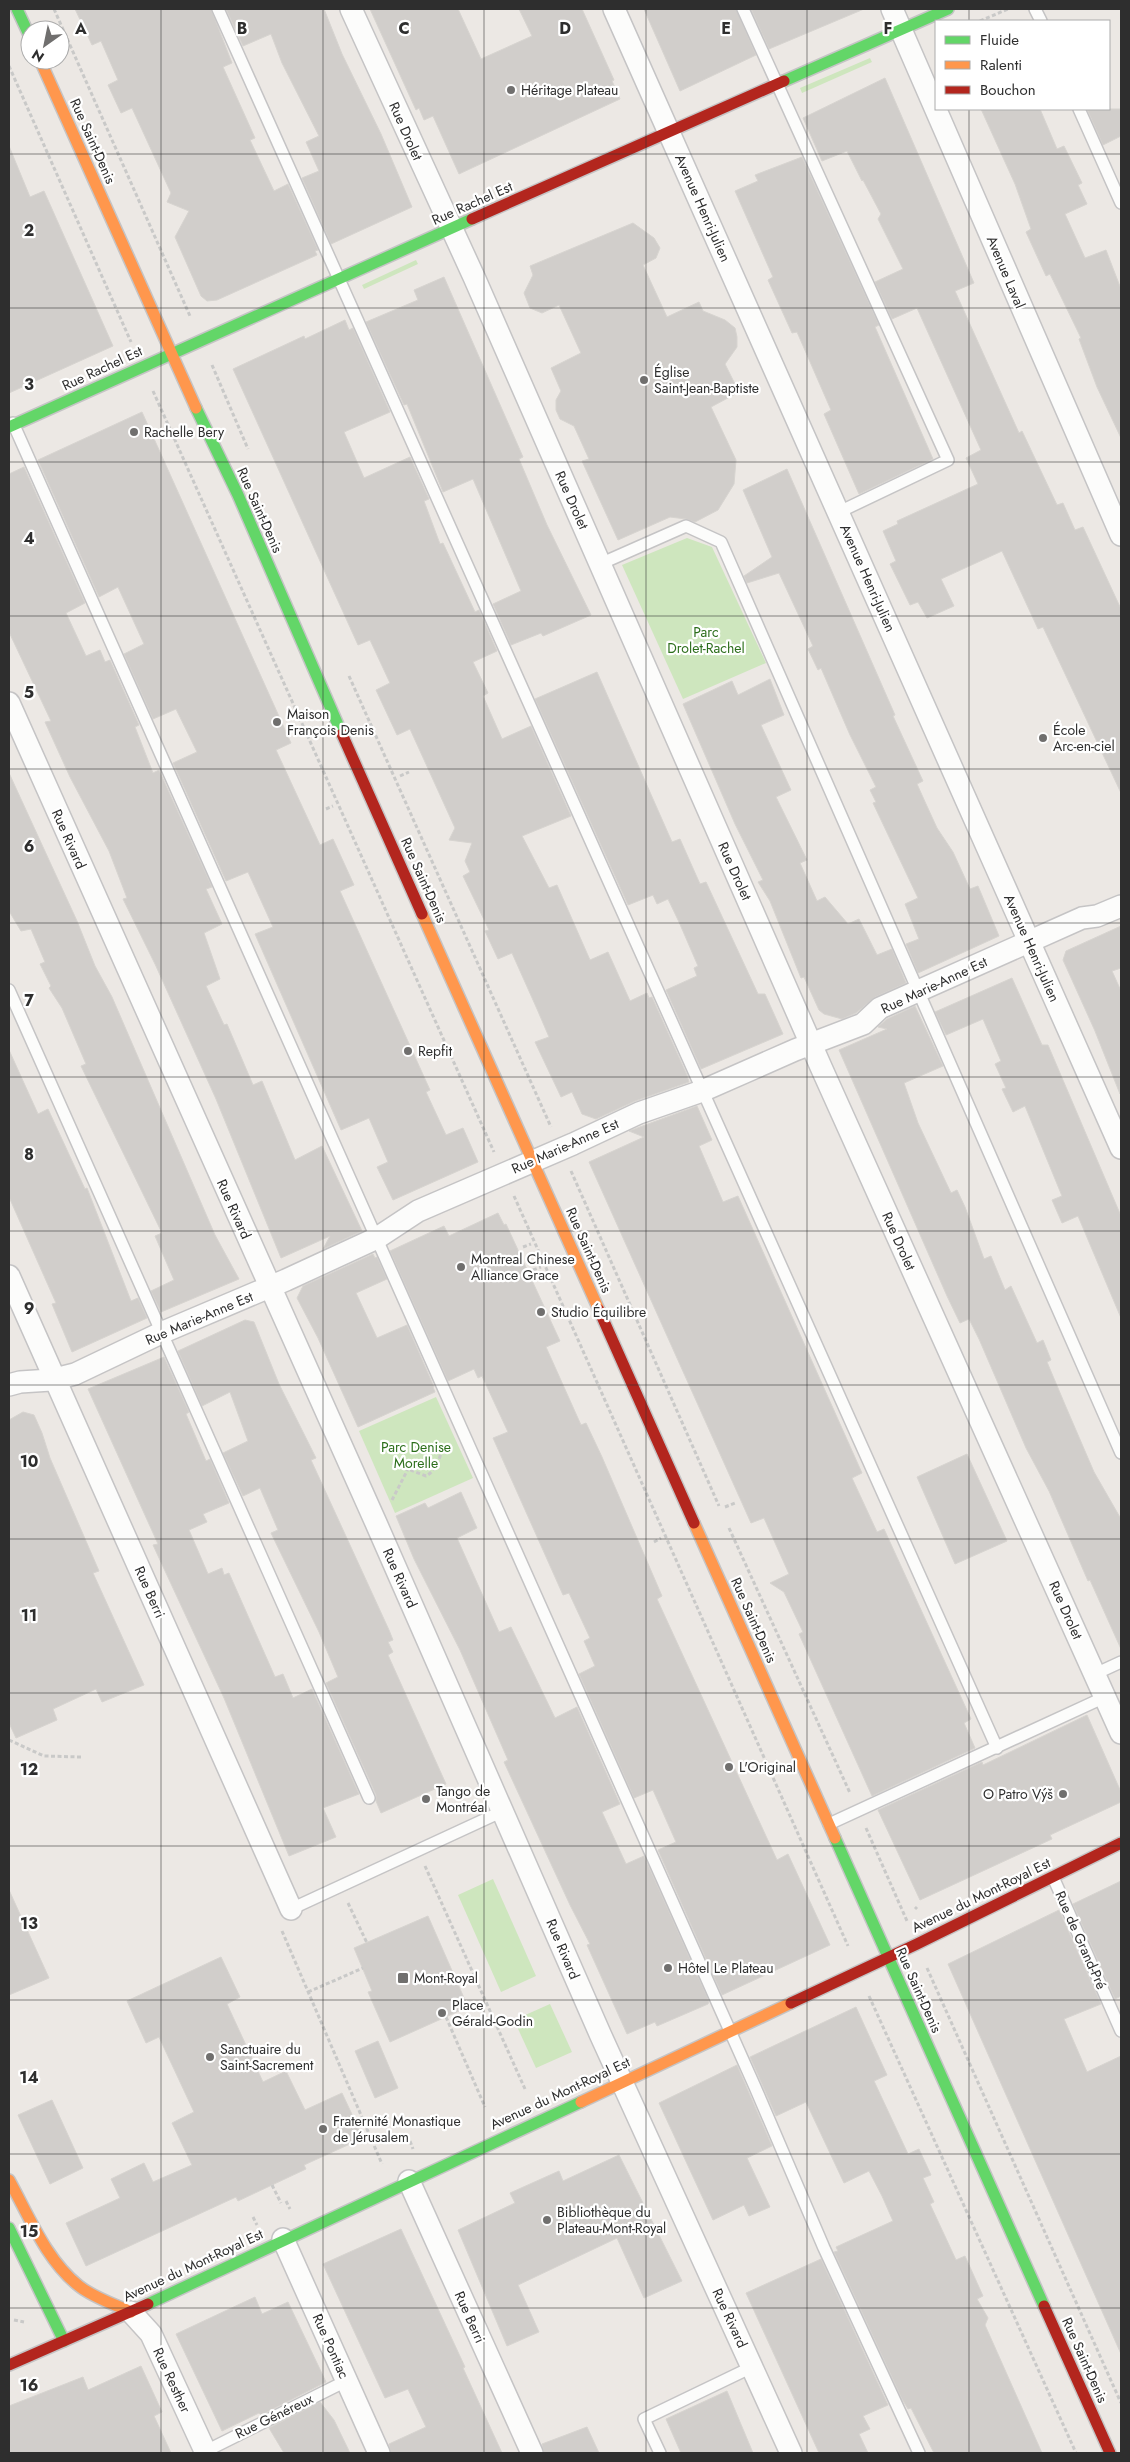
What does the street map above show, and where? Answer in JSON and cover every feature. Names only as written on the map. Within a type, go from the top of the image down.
[{"type":"main road","name":"Rue Rachel Est","points":[[10,423],[948,9]]},
{"type":"main road","name":"Rue Saint-Denis","points":[[45,70],[238,495],[1110,2453]]},
{"type":"main road","name":"Avenue du Mont-Royal Est","points":[[9,2365],[131,2312],[888,1956],[1121,1843]]},
{"type":"main road","points":[[9,2180],[39,2233],[68,2276],[88,2292],[131,2312]]},
{"type":"main road","points":[[9,2228],[64,2341]]},
{"type":"street","name":"Rue Drolet","points":[[351,9],[450,230],[474,277],[811,1045],[1121,1733]]},
{"type":"street","name":"Avenue Henri-Julien","points":[[614,9],[1121,1148]]},
{"type":"street","name":"Avenue Laval","points":[[892,9],[935,108]]},
{"type":"street","name":"Avenue Laval","points":[[936,110],[1121,536]]},
{"type":"street","name":"Rue Rivard","points":[[9,703],[503,1811],[621,2081],[791,2453]]},
{"type":"street","name":"Rue Marie-Anne Est","points":[[9,1385],[20,1382],[55,1379],[75,1374],[162,1333],[270,1287],[377,1238],[418,1211],[639,1112],[702,1092],[863,1024],[880,1008],[1082,918],[1097,916],[1121,906]]},
{"type":"street","name":"Rue Berri","points":[[9,1276],[290,1909]]},
{"type":"street","name":"Rue Berri","points":[[409,2180],[532,2453]]},
{"type":"street","name":"Rue Pontiac","points":[[283,2239],[379,2453]]},
{"type":"street","name":"Rue Resther","points":[[131,2312],[150,2331],[204,2453]]},
{"type":"lane","points":[[218,9],[997,1748]]},
{"type":"lane","points":[[744,9],[948,460],[839,512]]},
{"type":"lane","points":[[1080,110],[1121,203]]},
{"type":"lane","points":[[10,423],[377,1238],[730,2030],[824,2248],[919,2453]]},
{"type":"lane","points":[[600,564],[686,526],[721,542],[920,990],[1121,1453]]},
{"type":"lane","points":[[9,990],[370,1798]]},
{"type":"lane","points":[[1094,1674],[1121,1662]]},
{"type":"lane","points":[[829,1824],[1105,1697]]},
{"type":"lane","points":[[290,1909],[503,1811]]},
{"type":"lane","name":"Rue de Grand-Pré","points":[[1053,1877],[1121,2031]]},
{"type":"lane","points":[[660,2453],[644,2419],[752,2367]]},
{"type":"lane","name":"Rue Généreux","points":[[204,2453],[346,2380]]},
{"type":"path","name":"Rue Saint-Denis","points":[[54,9],[184,304]]},
{"type":"path","points":[[982,20],[1008,9]]},
{"type":"path","points":[[9,66],[126,329]]},
{"type":"path","name":"Rue Saint-Denis","points":[[220,384],[250,453]]},
{"type":"path","points":[[161,408],[493,1149]]},
{"type":"path","name":"Rue Saint-Denis","points":[[347,671],[550,1125]]},
{"type":"path","points":[[400,776],[409,772]]},
{"type":"path","points":[[326,809],[333,806]]},
{"type":"path","name":"Rue Saint-Denis","points":[[572,1174],[720,1510]]},
{"type":"path","points":[[514,1197],[843,1933]]},
{"type":"path","points":[[523,1248],[531,1244]]},
{"type":"path","points":[[533,1270],[541,1267]]},
{"type":"path","points":[[392,1463],[420,1475],[430,1474],[441,1455],[441,1444]]},
{"type":"path","points":[[392,1501],[408,1470]]},
{"type":"path","points":[[725,1507],[735,1503]]},
{"type":"path","name":"Rue Saint-Denis","points":[[728,1527],[853,1800]]},
{"type":"path","points":[[654,1542],[661,1538]]},
{"type":"path","points":[[9,1740],[44,1756],[81,1757]]},
{"type":"path","points":[[865,1826],[902,1909]]},
{"type":"path","points":[[425,1865],[525,2089]]},
{"type":"path","points":[[348,1902],[368,1942]]},
{"type":"path","points":[[281,1930],[383,2165]]},
{"type":"path","points":[[308,1992],[362,1968]]},
{"type":"path","name":"Rue Saint-Denis","points":[[932,1980],[1121,2403]]},
{"type":"path","points":[[873,2004],[1076,2453]]},
{"type":"path","points":[[446,2017],[485,2107]]},
{"type":"path","points":[[410,2142],[414,2150]]},
{"type":"path","points":[[272,2185],[280,2203]]},
{"type":"path","points":[[286,2201],[291,2210]]},
{"type":"path","points":[[253,2217],[258,2225]]},
{"type":"path","points":[[14,2320],[25,2322]]},
{"type":"green space","points":[[870,58],[872,62],[802,93],[800,88]]},
{"type":"green space","points":[[416,260],[418,264],[364,289],[362,285]]},
{"type":"green space","name":"Parc Drolet-Rachel","points":[[687,538],[712,547],[766,663],[683,699],[622,565]]},
{"type":"green space","name":"Parc Denise Morelle","points":[[436,1397],[473,1478],[395,1513],[359,1431]]},
{"type":"green space","points":[[493,1879],[536,1976],[501,1992],[458,1895]]},
{"type":"green space","points":[[550,2004],[572,2052],[536,2068],[514,2020]]},
{"type":"building","points":[[75,9],[211,9],[232,63],[223,67],[255,138],[250,140],[274,191],[288,184],[318,250],[315,251],[317,255],[217,300],[207,301],[201,296],[175,237],[189,211],[167,202],[171,193],[132,108],[121,113],[108,85],[118,80],[101,41],[92,45]]},
{"type":"building","points":[[226,9],[324,9],[342,54],[381,134],[412,207],[331,244],[302,178],[319,171],[306,142],[319,136],[282,63],[271,34],[243,46]]},
{"type":"building","name":"Héritage Plateau","points":[[370,9],[458,9],[481,59],[532,36],[519,9],[582,9],[614,80],[612,81],[620,99],[459,174],[433,116],[424,120],[419,108],[416,110]]},
{"type":"building","points":[[644,9],[736,9],[756,55],[680,91]]},
{"type":"building","points":[[751,9],[864,9],[769,49]]},
{"type":"building","points":[[885,78],[974,283],[955,291],[1019,433],[1022,431],[1057,505],[1063,503],[1075,530],[1083,527],[1121,609],[1121,793],[1043,627],[1038,629],[1002,551],[941,579],[954,606],[927,618],[918,602],[910,605],[890,564],[896,561],[883,531],[898,524],[897,521],[978,484],[966,458],[981,450],[917,308],[892,319],[875,282],[903,269],[878,219],[881,214],[863,180],[847,151],[822,161],[803,118]]},
{"type":"building","points":[[1121,109],[1121,136],[1103,145],[1087,110]]},
{"type":"building","points":[[981,110],[1040,110],[1057,149],[1064,146],[1082,183],[1078,185],[1087,204],[1065,214],[1085,258],[1106,250],[1121,289],[1121,438],[1097,387],[1079,339],[1081,338],[1050,274],[1046,276],[1026,232],[1031,229],[1015,184]]},
{"type":"building","points":[[9,146],[30,197],[44,191],[113,346],[9,393]]},
{"type":"building","points":[[802,157],[879,325],[875,327],[933,459],[859,494],[824,414],[831,410],[797,332],[792,333],[768,280],[773,277],[735,191],[758,181],[755,175]]},
{"type":"building","name":"Église Saint-Jean-Baptiste","points":[[633,223],[654,238],[660,248],[656,258],[643,265],[667,317],[699,302],[703,311],[725,320],[735,328],[737,347],[725,364],[739,392],[711,407],[736,460],[734,484],[718,510],[695,522],[670,517],[618,540],[582,461],[589,459],[574,426],[560,419],[556,410],[556,400],[561,391],[551,368],[581,353],[559,305],[542,313],[530,308],[524,293],[533,275],[530,266]]},
{"type":"building","points":[[444,277],[523,457],[519,459],[547,525],[591,615],[543,636],[541,633],[511,645],[493,604],[521,591],[473,479],[443,492],[407,404],[404,405],[366,322],[418,300],[414,290]]},
{"type":"building","points":[[345,320],[349,330],[353,328],[390,412],[344,432],[364,478],[410,457],[429,499],[424,501],[440,544],[443,543],[475,612],[479,610],[497,651],[473,662],[488,693],[483,696],[502,739],[531,726],[571,816],[522,836],[549,888],[557,885],[590,960],[608,952],[630,1001],[647,993],[649,998],[652,997],[687,1075],[689,1082],[635,1101],[596,1119],[582,1114],[572,1092],[561,1097],[535,1042],[549,1037],[537,1009],[512,953],[498,959],[485,931],[489,930],[463,876],[470,872],[465,861],[472,843],[449,840],[455,828],[410,729],[397,735],[376,690],[390,683],[370,640],[358,645],[233,369],[304,336],[305,339]]},
{"type":"building","points":[[142,412],[291,743],[276,750],[320,845],[333,839],[354,885],[340,891],[430,1090],[426,1092],[446,1135],[463,1128],[478,1162],[393,1200],[377,1167],[388,1162],[369,1118],[341,1130],[255,934],[273,927],[248,872],[226,881],[173,763],[197,752],[176,709],[153,719],[124,654],[144,644],[118,587],[99,597],[38,460]]},
{"type":"building","points":[[24,467],[85,603],[66,613],[86,656],[100,650],[105,662],[110,660],[139,725],[135,727],[153,773],[159,770],[212,887],[206,889],[222,924],[204,933],[220,979],[206,986],[224,1025],[227,1024],[253,1085],[262,1081],[295,1160],[322,1146],[362,1231],[323,1249],[330,1236],[281,1258],[216,1099],[155,964],[123,899],[127,898],[109,851],[70,777],[45,722],[51,721],[9,632],[9,474]]},
{"type":"building","points":[[787,469],[895,715],[893,716],[923,781],[917,784],[926,804],[937,828],[953,852],[970,889],[978,886],[999,936],[918,973],[906,944],[919,939],[905,904],[918,898],[873,803],[876,802],[870,790],[876,787],[850,735],[821,668],[818,670],[808,649],[813,646],[779,573],[747,583],[744,576],[772,557],[743,490]]},
{"type":"building","points":[[597,672],[672,842],[680,839],[700,884],[706,882],[758,994],[765,994],[783,1034],[701,1069],[666,990],[697,976],[694,968],[698,966],[679,922],[668,899],[657,904],[653,895],[628,905],[535,699]]},
{"type":"building","points":[[770,679],[784,715],[761,725],[791,790],[776,797],[807,860],[800,863],[817,901],[825,897],[848,924],[859,919],[877,955],[892,949],[906,983],[875,997],[856,1013],[842,1019],[824,1014],[819,1010],[804,977],[801,978],[770,901],[758,882],[763,880],[735,824],[683,704],[732,681],[738,695]]},
{"type":"building","points":[[9,773],[77,921],[95,966],[112,997],[215,1235],[239,1279],[161,1312],[151,1291],[174,1280],[155,1236],[162,1233],[81,1066],[86,1064],[62,1008],[49,988],[51,986],[40,964],[45,962],[31,929],[21,931],[9,911]]},
{"type":"building","points":[[1121,926],[1121,968],[1112,971],[1121,991],[1120,1094],[1095,1031],[1063,960],[1066,951]]},
{"type":"building","points":[[1012,978],[1042,1045],[1048,1045],[1121,1216],[1121,1318],[1078,1216],[1062,1223],[1052,1200],[1062,1196],[1025,1106],[1013,1112],[1002,1089],[1006,1088],[995,1064],[1001,1061],[983,1019],[946,1035],[935,1012]]},
{"type":"building","points":[[915,1006],[943,1066],[904,1083],[918,1123],[951,1193],[957,1190],[984,1259],[991,1256],[1005,1290],[1011,1286],[1037,1343],[1043,1340],[1051,1360],[1047,1362],[1094,1472],[1121,1519],[1121,1649],[1090,1580],[1088,1581],[1049,1491],[1026,1448],[979,1339],[969,1319],[960,1323],[947,1296],[839,1050],[887,1029],[878,1027],[887,1019]]},
{"type":"building","points":[[9,1050],[38,1114],[48,1109],[85,1189],[87,1188],[131,1301],[138,1298],[147,1318],[72,1352],[52,1304],[56,1303],[9,1197]]},
{"type":"building","points":[[697,1106],[712,1140],[699,1146],[723,1202],[738,1196],[862,1473],[852,1478],[877,1532],[884,1529],[971,1719],[964,1723],[975,1748],[872,1796],[799,1634],[803,1632],[784,1592],[770,1583],[789,1574],[764,1518],[751,1523],[589,1162],[644,1137],[629,1131]]},
{"type":"building","points":[[498,1213],[504,1225],[506,1224],[560,1341],[546,1347],[581,1425],[586,1423],[602,1457],[662,1596],[657,1599],[777,1860],[788,1854],[830,1945],[722,1995],[658,1850],[676,1842],[653,1790],[634,1798],[579,1674],[595,1666],[584,1641],[590,1638],[569,1593],[563,1595],[493,1438],[508,1432],[482,1376],[478,1378],[474,1369],[448,1381],[390,1251],[444,1226],[449,1236]]},
{"type":"building","points":[[373,1254],[375,1258],[377,1257],[387,1279],[356,1293],[377,1338],[407,1325],[435,1392],[358,1427],[318,1338],[297,1298],[303,1286]]},
{"type":"building","points":[[245,1320],[254,1322],[279,1384],[316,1458],[311,1460],[393,1640],[388,1642],[393,1652],[388,1655],[446,1784],[381,1813],[376,1801],[376,1795],[326,1683],[338,1677],[319,1632],[271,1533],[278,1530],[260,1488],[243,1496],[223,1453],[248,1441],[230,1392],[202,1406],[178,1351]]},
{"type":"building","points":[[164,1357],[189,1412],[186,1414],[206,1461],[210,1459],[229,1503],[203,1514],[207,1522],[189,1530],[208,1574],[222,1568],[224,1575],[229,1573],[275,1677],[283,1674],[293,1698],[312,1689],[359,1794],[323,1808],[336,1837],[289,1856],[224,1698],[153,1545],[158,1544],[88,1389]]},
{"type":"building","points":[[23,1412],[34,1415],[42,1433],[50,1458],[99,1571],[93,1573],[144,1685],[102,1702],[96,1689],[53,1709],[57,1720],[16,1738],[9,1723],[9,1420]]},
{"type":"building","points":[[967,1454],[1007,1541],[955,1564],[917,1477]]},
{"type":"building","points":[[461,1492],[477,1528],[457,1538],[499,1632],[511,1627],[555,1718],[577,1707],[620,1804],[602,1812],[626,1864],[644,1856],[709,2001],[708,2004],[657,2026],[655,2022],[627,2034],[587,1945],[590,1944],[504,1762],[508,1760],[460,1650],[414,1559],[396,1516],[425,1503],[428,1508]]},
{"type":"building","points":[[1087,1715],[1121,1792],[1121,1802],[1050,1835],[1052,1839],[920,1900],[878,1810],[982,1762],[983,1765]]},
{"type":"building","points":[[1121,1881],[1121,1996],[1115,1999],[1073,1904]]},
{"type":"building","points":[[9,1890],[49,1978],[9,1995]]},
{"type":"building","points":[[1059,1910],[1101,2004],[1064,2019],[1087,2072],[1121,2056],[1121,2354],[948,1964]]},
{"type":"building","name":"Mont-Royal","points":[[428,1916],[468,2007],[390,2042],[368,1992],[372,1991],[354,1948]]},
{"type":"building","points":[[221,1957],[240,1997],[227,2004],[263,2082],[286,2071],[305,2110],[342,2093],[363,2138],[304,2165],[306,2169],[238,2201],[236,2197],[86,2266],[66,2223],[120,2198],[111,2179],[144,2163],[153,2182],[192,2165],[172,2123],[194,2112],[159,2037],[146,2043],[127,2001]]},
{"type":"building","points":[[856,2007],[887,2075],[874,2081],[908,2154],[919,2149],[931,2175],[923,2178],[934,2202],[930,2204],[956,2260],[965,2256],[983,2296],[977,2299],[988,2318],[985,2325],[1042,2453],[934,2453],[911,2408],[908,2409],[902,2399],[834,2252],[838,2251],[836,2247],[893,2221],[882,2196],[869,2171],[844,2183],[806,2102],[776,2116],[750,2057]]},
{"type":"building","points":[[378,2041],[398,2088],[375,2098],[355,2051]]},
{"type":"building","points":[[737,2065],[772,2146],[747,2158],[770,2207],[749,2216],[744,2205],[713,2220],[659,2103]]},
{"type":"building","points":[[52,2100],[83,2168],[50,2184],[18,2115]]},
{"type":"building","points":[[619,2155],[682,2281],[644,2298],[617,2238],[518,2285],[539,2332],[507,2346],[458,2230],[515,2203],[510,2193],[559,2171],[563,2181]]},
{"type":"building","points":[[401,2229],[465,2367],[463,2368],[502,2453],[391,2453],[389,2444],[426,2427],[408,2389],[385,2398],[323,2264]]},
{"type":"building","points":[[821,2259],[888,2405],[863,2416],[870,2429],[859,2434],[868,2453],[819,2453],[746,2293]]},
{"type":"building","points":[[255,2297],[262,2314],[288,2302],[326,2382],[261,2415],[259,2413],[222,2431],[176,2334]]},
{"type":"building","points":[[141,2366],[162,2412],[154,2416],[171,2453],[9,2453],[9,2406],[83,2377],[88,2390]]},
{"type":"building","points":[[727,2391],[753,2453],[681,2453],[666,2419]]},
{"type":"building","points":[[320,2402],[334,2420],[350,2453],[284,2453],[269,2428]]},
{"type":"building","points":[[587,2427],[599,2453],[544,2453],[542,2444]]},
{"type":"traffic: fast","points":[[17,9],[22,20]]},
{"type":"traffic: fast","points":[[784,81],[948,9]]},
{"type":"traffic: fast","points":[[9,427],[472,219]]},
{"type":"traffic: fast","points":[[196,408],[238,495],[342,734]]},
{"type":"traffic: fast","points":[[835,1838],[1044,2306]]},
{"type":"traffic: fast","points":[[148,2304],[581,2102]]},
{"type":"traffic: fast","points":[[9,2228],[64,2341]]},
{"type":"traffic: slow","points":[[44,70],[196,408]]},
{"type":"traffic: slow","points":[[422,914],[599,1310]]},
{"type":"traffic: slow","points":[[694,1523],[835,1838]]},
{"type":"traffic: slow","points":[[581,2102],[791,2003]]},
{"type":"traffic: slow","points":[[9,2180],[39,2237],[57,2264],[67,2275],[91,2294],[131,2312]]},
{"type":"traffic: jam","points":[[472,219],[784,81]]},
{"type":"traffic: jam","points":[[342,734],[422,914]]},
{"type":"traffic: jam","points":[[599,1310],[694,1523]]},
{"type":"traffic: jam","points":[[791,2003],[917,1944],[1121,1843]]},
{"type":"traffic: jam","points":[[9,2365],[148,2304]]},
{"type":"traffic: jam","points":[[1044,2306],[1110,2453]]},
{"type":"place","name":"Héritage Plateau","points":[[511,90]]},
{"type":"place","name":"Église Saint-Jean-Baptiste","points":[[644,380]]},
{"type":"place","name":"Rachelle Bery","points":[[134,432]]},
{"type":"place","name":"Maison François Denis","points":[[277,722]]},
{"type":"place","name":"École Arc-en-ciel","points":[[1043,738]]},
{"type":"place","name":"Repfit","points":[[408,1051]]},
{"type":"place","name":"Montreal Chinese Alliance Grace","points":[[461,1267]]},
{"type":"place","name":"Studio Équilibre","points":[[541,1312]]},
{"type":"place","name":"L'Original","points":[[729,1767]]},
{"type":"place","name":"O Patro Výš","points":[[1063,1794]]},
{"type":"place","name":"Tango de Montréal","points":[[426,1799]]},
{"type":"place","name":"Hôtel Le Plateau","points":[[668,1968]]},
{"type":"place","name":"Mont-Royal","points":[[403,1978]]},
{"type":"place","name":"Place Gérald-Godin","points":[[442,2013]]},
{"type":"place","name":"Sanctuaire du Saint-Sacrement","points":[[210,2057]]},
{"type":"place","name":"Fraternité Monastique de Jérusalem","points":[[323,2129]]},
{"type":"place","name":"Bibliothèque du Plateau-Mont-Royal","points":[[547,2220]]}]
